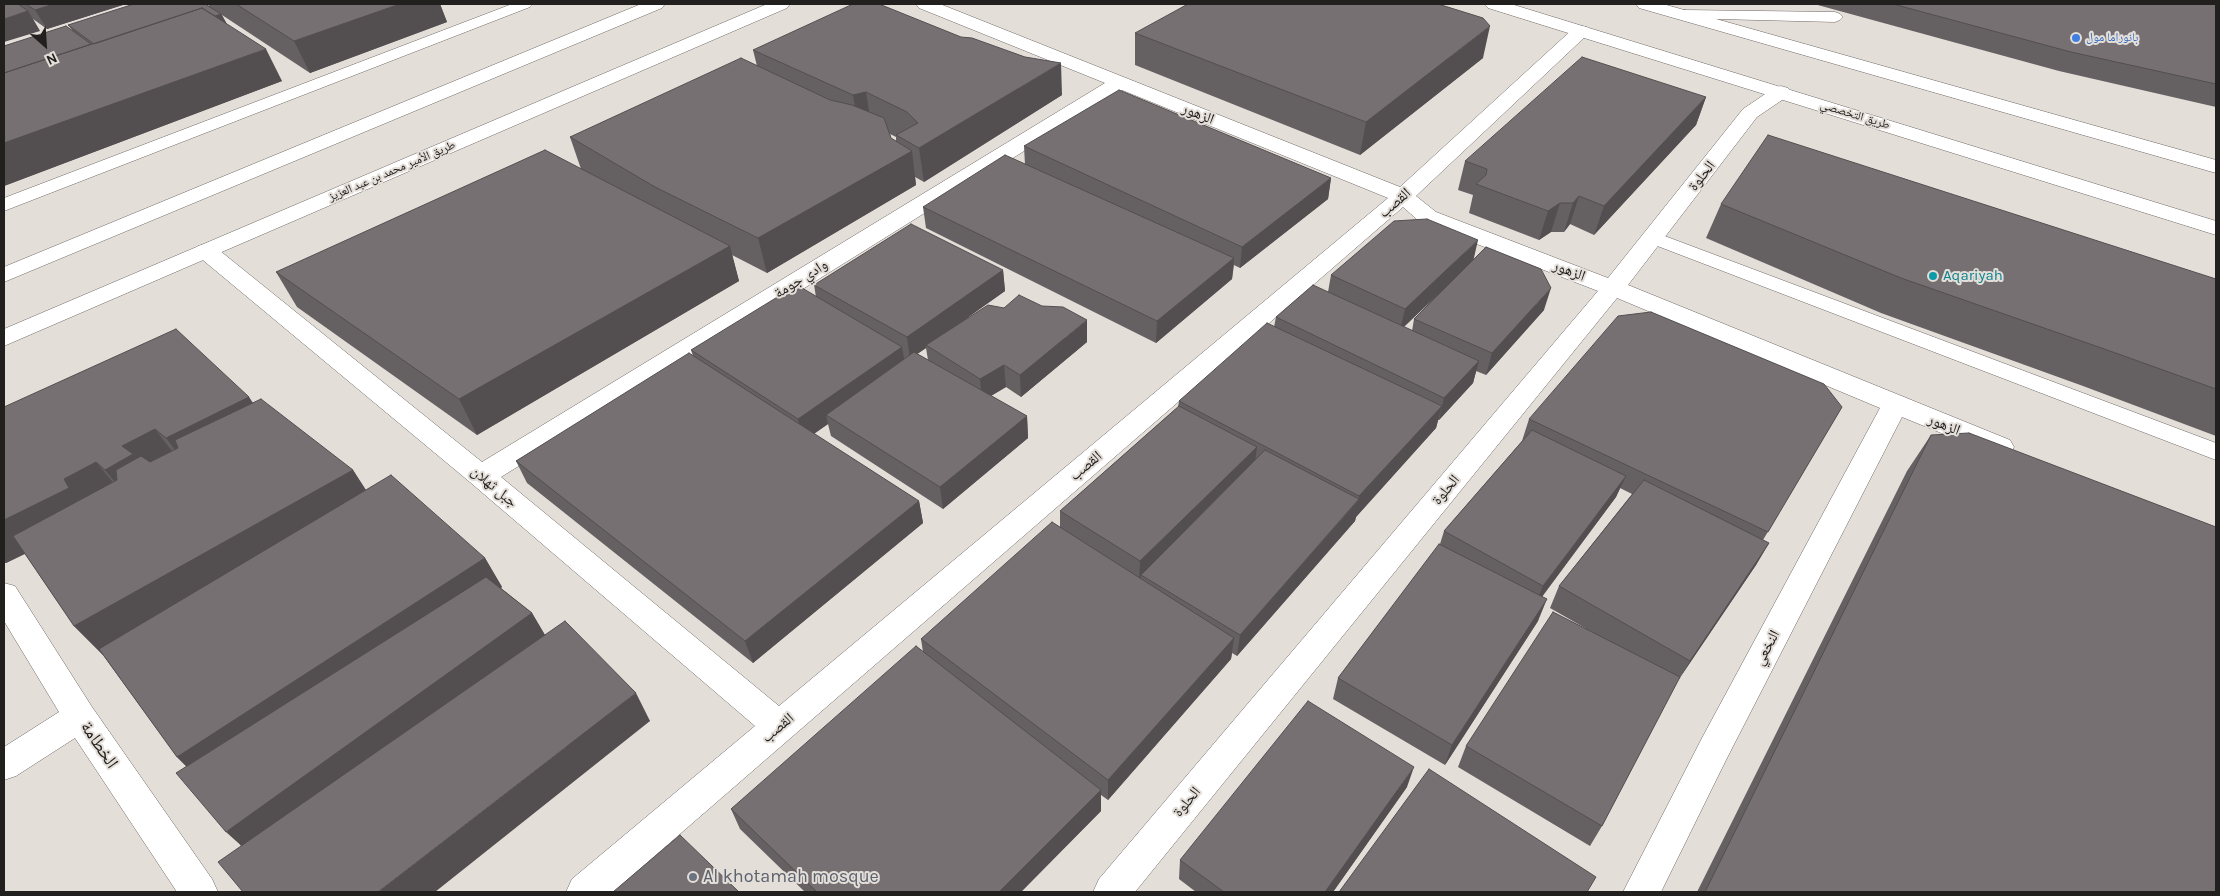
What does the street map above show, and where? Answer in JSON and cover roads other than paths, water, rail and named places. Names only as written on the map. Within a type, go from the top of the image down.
[{"type":"street","points":[[4,275],[656,4]]},
{"type":"street","name":"طريق الأمير محمد بن عبد العزيز","points":[[4,338],[781,4]]},
{"type":"street","name":"الزهور","points":[[926,4],[1403,196],[1428,217],[1613,288],[2023,457]]},
{"type":"street","name":"طريق التخصصي","points":[[1494,4],[2216,228]]},
{"type":"street","points":[[1645,4],[2216,166]]},
{"type":"street","name":"القصب","points":[[585,892],[1403,196],[1581,31]]},
{"type":"street","name":"وادي جومة","points":[[481,476],[1121,82]]},
{"type":"street","name":"الحلوة","points":[[1112,892],[1654,238],[1750,113],[1781,92]]},
{"type":"street","name":"جبل ثهلان","points":[[206,251],[481,476],[780,727]]},
{"type":"street","name":"النخعي","points":[[1642,892],[1714,748],[1895,405]]},
{"type":"street","name":"الخطامة","points":[[4,595],[80,717],[200,892]]},
{"type":"street","points":[[4,765],[80,717]]},
{"type":"lane","points":[[4,205],[525,4]]},
{"type":"lane","points":[[1684,15],[1835,17]]},
{"type":"lane","points":[[1654,238],[2216,452]]},
{"type":"place","name":"بانوراما مول","points":[[2076,38]]},
{"type":"place","name":"Aqariyah","points":[[1933,276]]},
{"type":"place","name":"Al khotamah mosque","points":[[693,877]]}]
